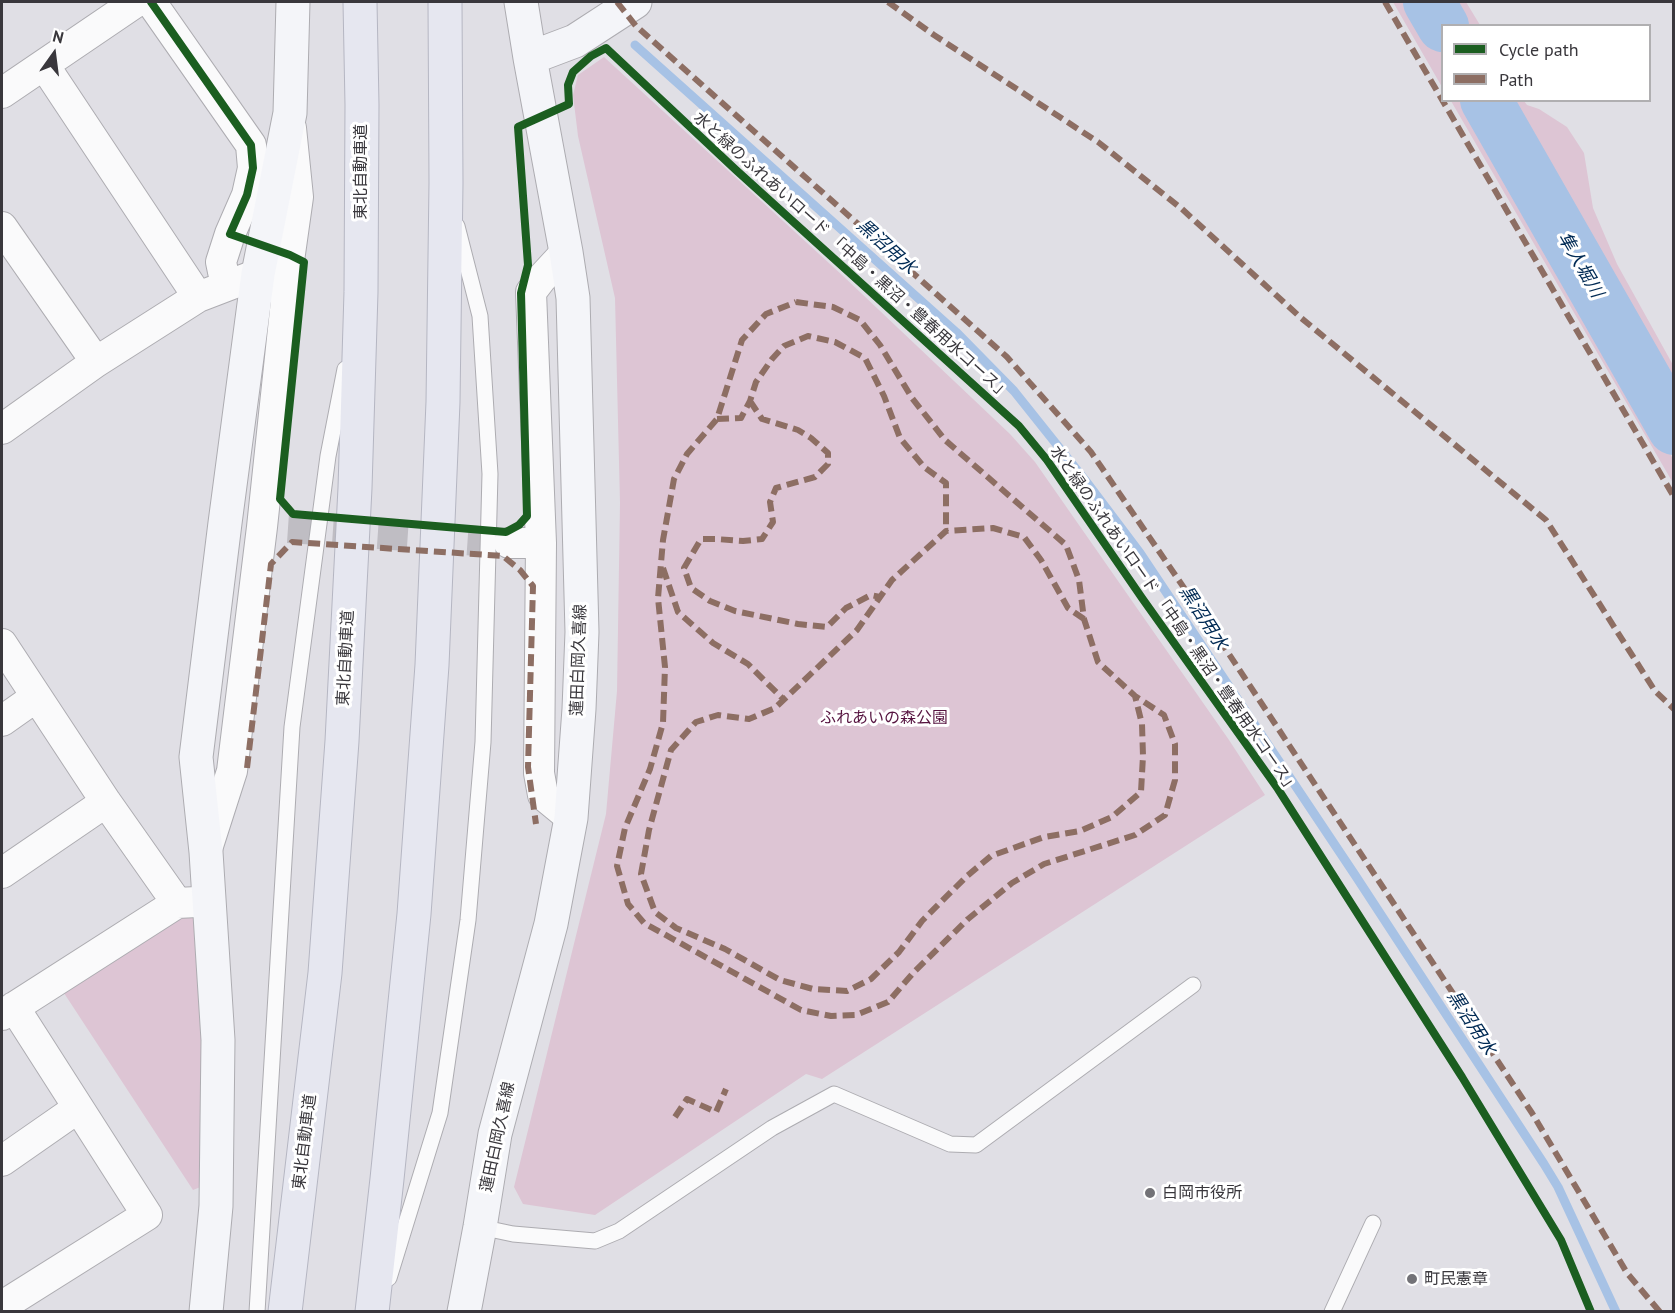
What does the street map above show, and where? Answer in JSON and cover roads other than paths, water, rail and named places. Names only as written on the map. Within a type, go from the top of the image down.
[{"type":"highway","name":"東北自動車道","points":[[285,1311],[325,973],[344,706],[355,488],[361,292],[360,2]]},
{"type":"highway","points":[[372,1311],[414,914],[431,677],[443,402],[446,183],[445,2]]},
{"type":"street","points":[[2,93],[136,2]]},
{"type":"street","points":[[151,2],[251,145],[253,168],[247,195],[221,262],[226,286]]},
{"type":"street","points":[[206,852],[196,757],[226,512],[272,278],[290,113],[293,2]]},
{"type":"street","name":"蓮田白岡久喜線","points":[[464,1311],[495,1134],[550,924],[571,818],[579,709],[582,632],[573,298],[521,2]]},
{"type":"street","points":[[530,58],[574,41],[635,2]]},
{"type":"street","points":[[44,65],[198,297]]},
{"type":"street","points":[[2,227],[96,362]]},
{"type":"street","points":[[566,252],[531,292],[541,543],[539,772],[543,795],[571,818]]},
{"type":"street","points":[[2,429],[96,362],[198,297],[226,286],[272,278]]},
{"type":"street","points":[[206,1311],[216,1206],[218,1040],[193,902],[206,852],[232,771],[275,528],[286,302],[272,278]]},
{"type":"street","points":[[509,543],[541,543]]},
{"type":"street","points":[[2,644],[106,802],[193,902]]},
{"type":"street","points":[[2,721],[36,697]]},
{"type":"street","points":[[2,873],[106,802]]},
{"type":"street","points":[[2,1305],[147,1215],[78,1108],[8,1011],[193,902]]},
{"type":"street","points":[[2,1161],[78,1108]]},
{"type":"lane","points":[[378,1311],[440,1113],[468,920],[483,742],[490,474],[480,316],[446,183]]},
{"type":"lane","points":[[256,1311],[292,727],[328,456],[361,292]]},
{"type":"lane","points":[[480,1227],[513,1234],[595,1241],[619,1231],[772,1128],[834,1094],[950,1144],[976,1145],[1193,985]]},
{"type":"lane","points":[[1332,1311],[1374,1224]]},
{"type":"waterway","name":"隼人堀川","points":[[1429,2],[1442,24]]},
{"type":"waterway","name":"黒沼用水","points":[[635,45],[956,332],[1014,391],[1085,480],[1140,553],[1544,1164],[1558,1187],[1616,1312]]},
{"type":"waterway","name":"隼人堀川","points":[[1487,102],[1674,429]]},
{"type":"tunnel","points":[[288,528],[509,543]]},
{"type":"place","name":"白岡市役所","points":[[1150,1193]]},
{"type":"place","name":"町民憲章","points":[[1412,1279]]},
{"type":"park label","name":"ふれあいの森公園","points":[[884,718]]}]
